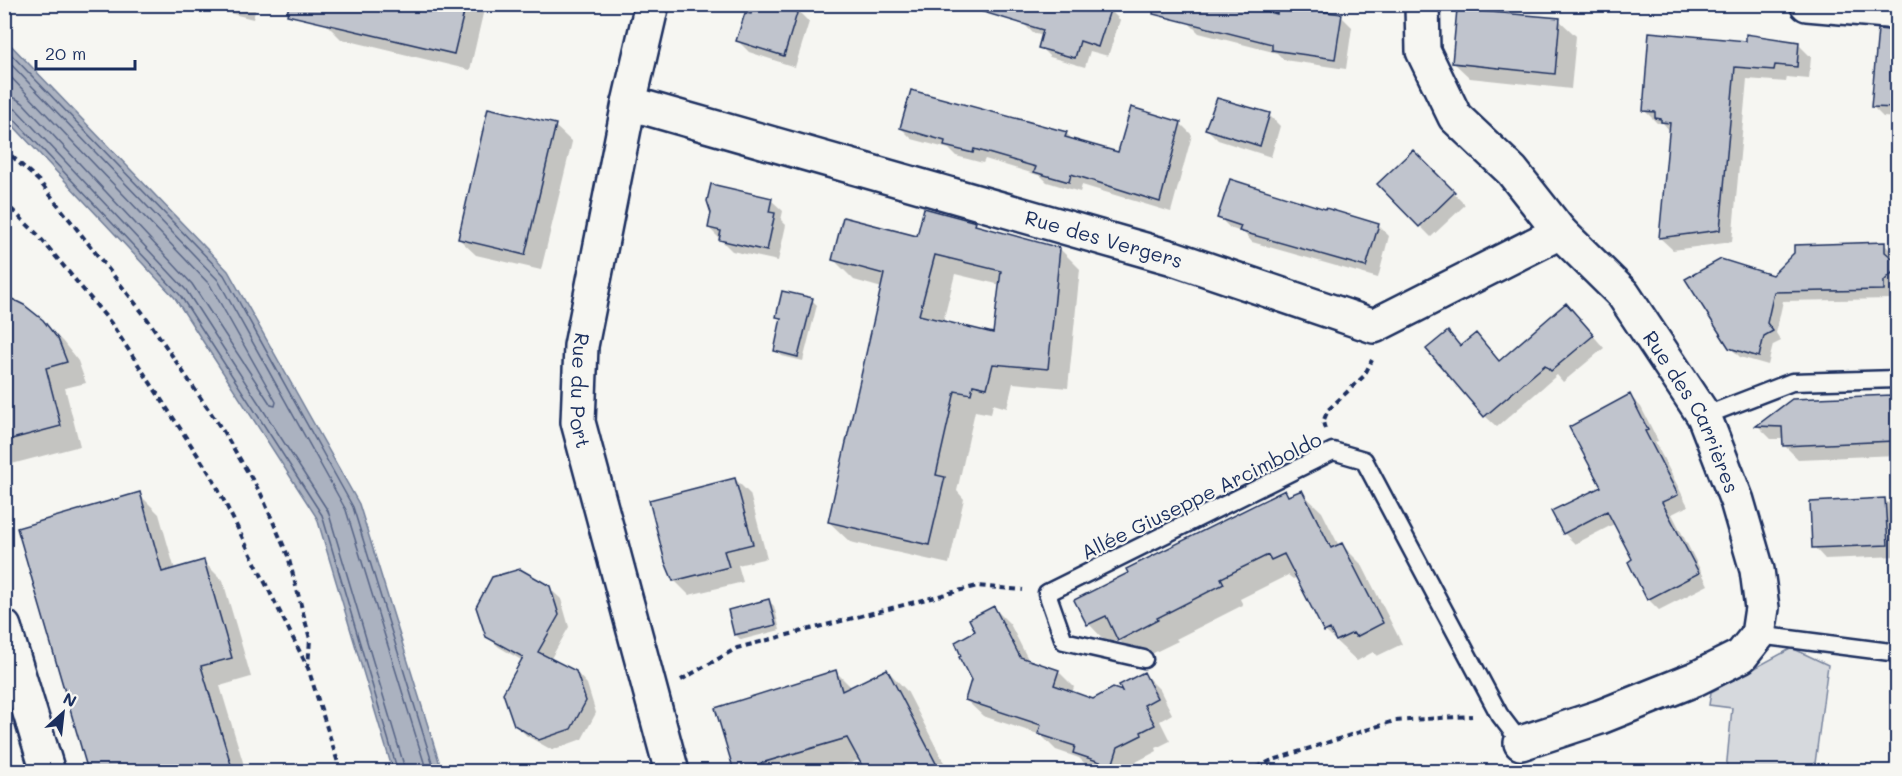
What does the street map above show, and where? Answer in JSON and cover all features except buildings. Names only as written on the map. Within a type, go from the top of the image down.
[{"type":"street","name":"Rue du Port","points":[[652,4],[628,103],[580,346],[578,422],[672,771]]},
{"type":"street","name":"Rue des Carrières","points":[[1422,4],[1423,51],[1455,117],[1512,171],[1560,232],[1623,294],[1704,417],[1737,501],[1756,570],[1762,608],[1758,635]]},
{"type":"street","points":[[1807,4],[1898,12]]},
{"type":"street","name":"Rue des Vergers","points":[[628,103],[1173,258],[1374,326]]},
{"type":"street","points":[[1374,326],[1560,232]]},
{"type":"street","points":[[4,627],[48,771]]},
{"type":"street","points":[[1521,743],[1600,717],[1695,679],[1742,656],[1758,635]]},
{"type":"lane","points":[[1704,417],[1792,382],[1898,379]]},
{"type":"lane","name":"Allée Giuseppe Arcimboldo","points":[[1047,593],[1334,451],[1365,460],[1499,714],[1521,743]]},
{"type":"lane","points":[[1047,593],[1064,641],[1144,659]]},
{"type":"lane","points":[[1758,635],[1898,653]]},
{"type":"path","points":[[4,150],[40,182],[146,317],[223,431],[261,494],[288,556],[310,639],[308,668]]},
{"type":"path","points":[[4,202],[37,234],[111,323],[213,477],[308,668],[341,771]]},
{"type":"path","points":[[1334,451],[1323,422],[1328,410],[1364,376],[1372,363],[1374,326]]},
{"type":"path","points":[[651,696],[737,648],[748,645],[977,586],[1047,593]]},
{"type":"path","points":[[1247,771],[1270,761],[1394,721],[1499,714]]},
{"type":"shaded area","points":[[1792,648],[1828,665],[1814,771],[1726,771],[1732,708],[1709,705],[1711,692]]},
{"type":"water","points":[[5,39],[228,271],[359,504],[442,771],[393,771],[317,518],[175,298],[5,117]]}]
